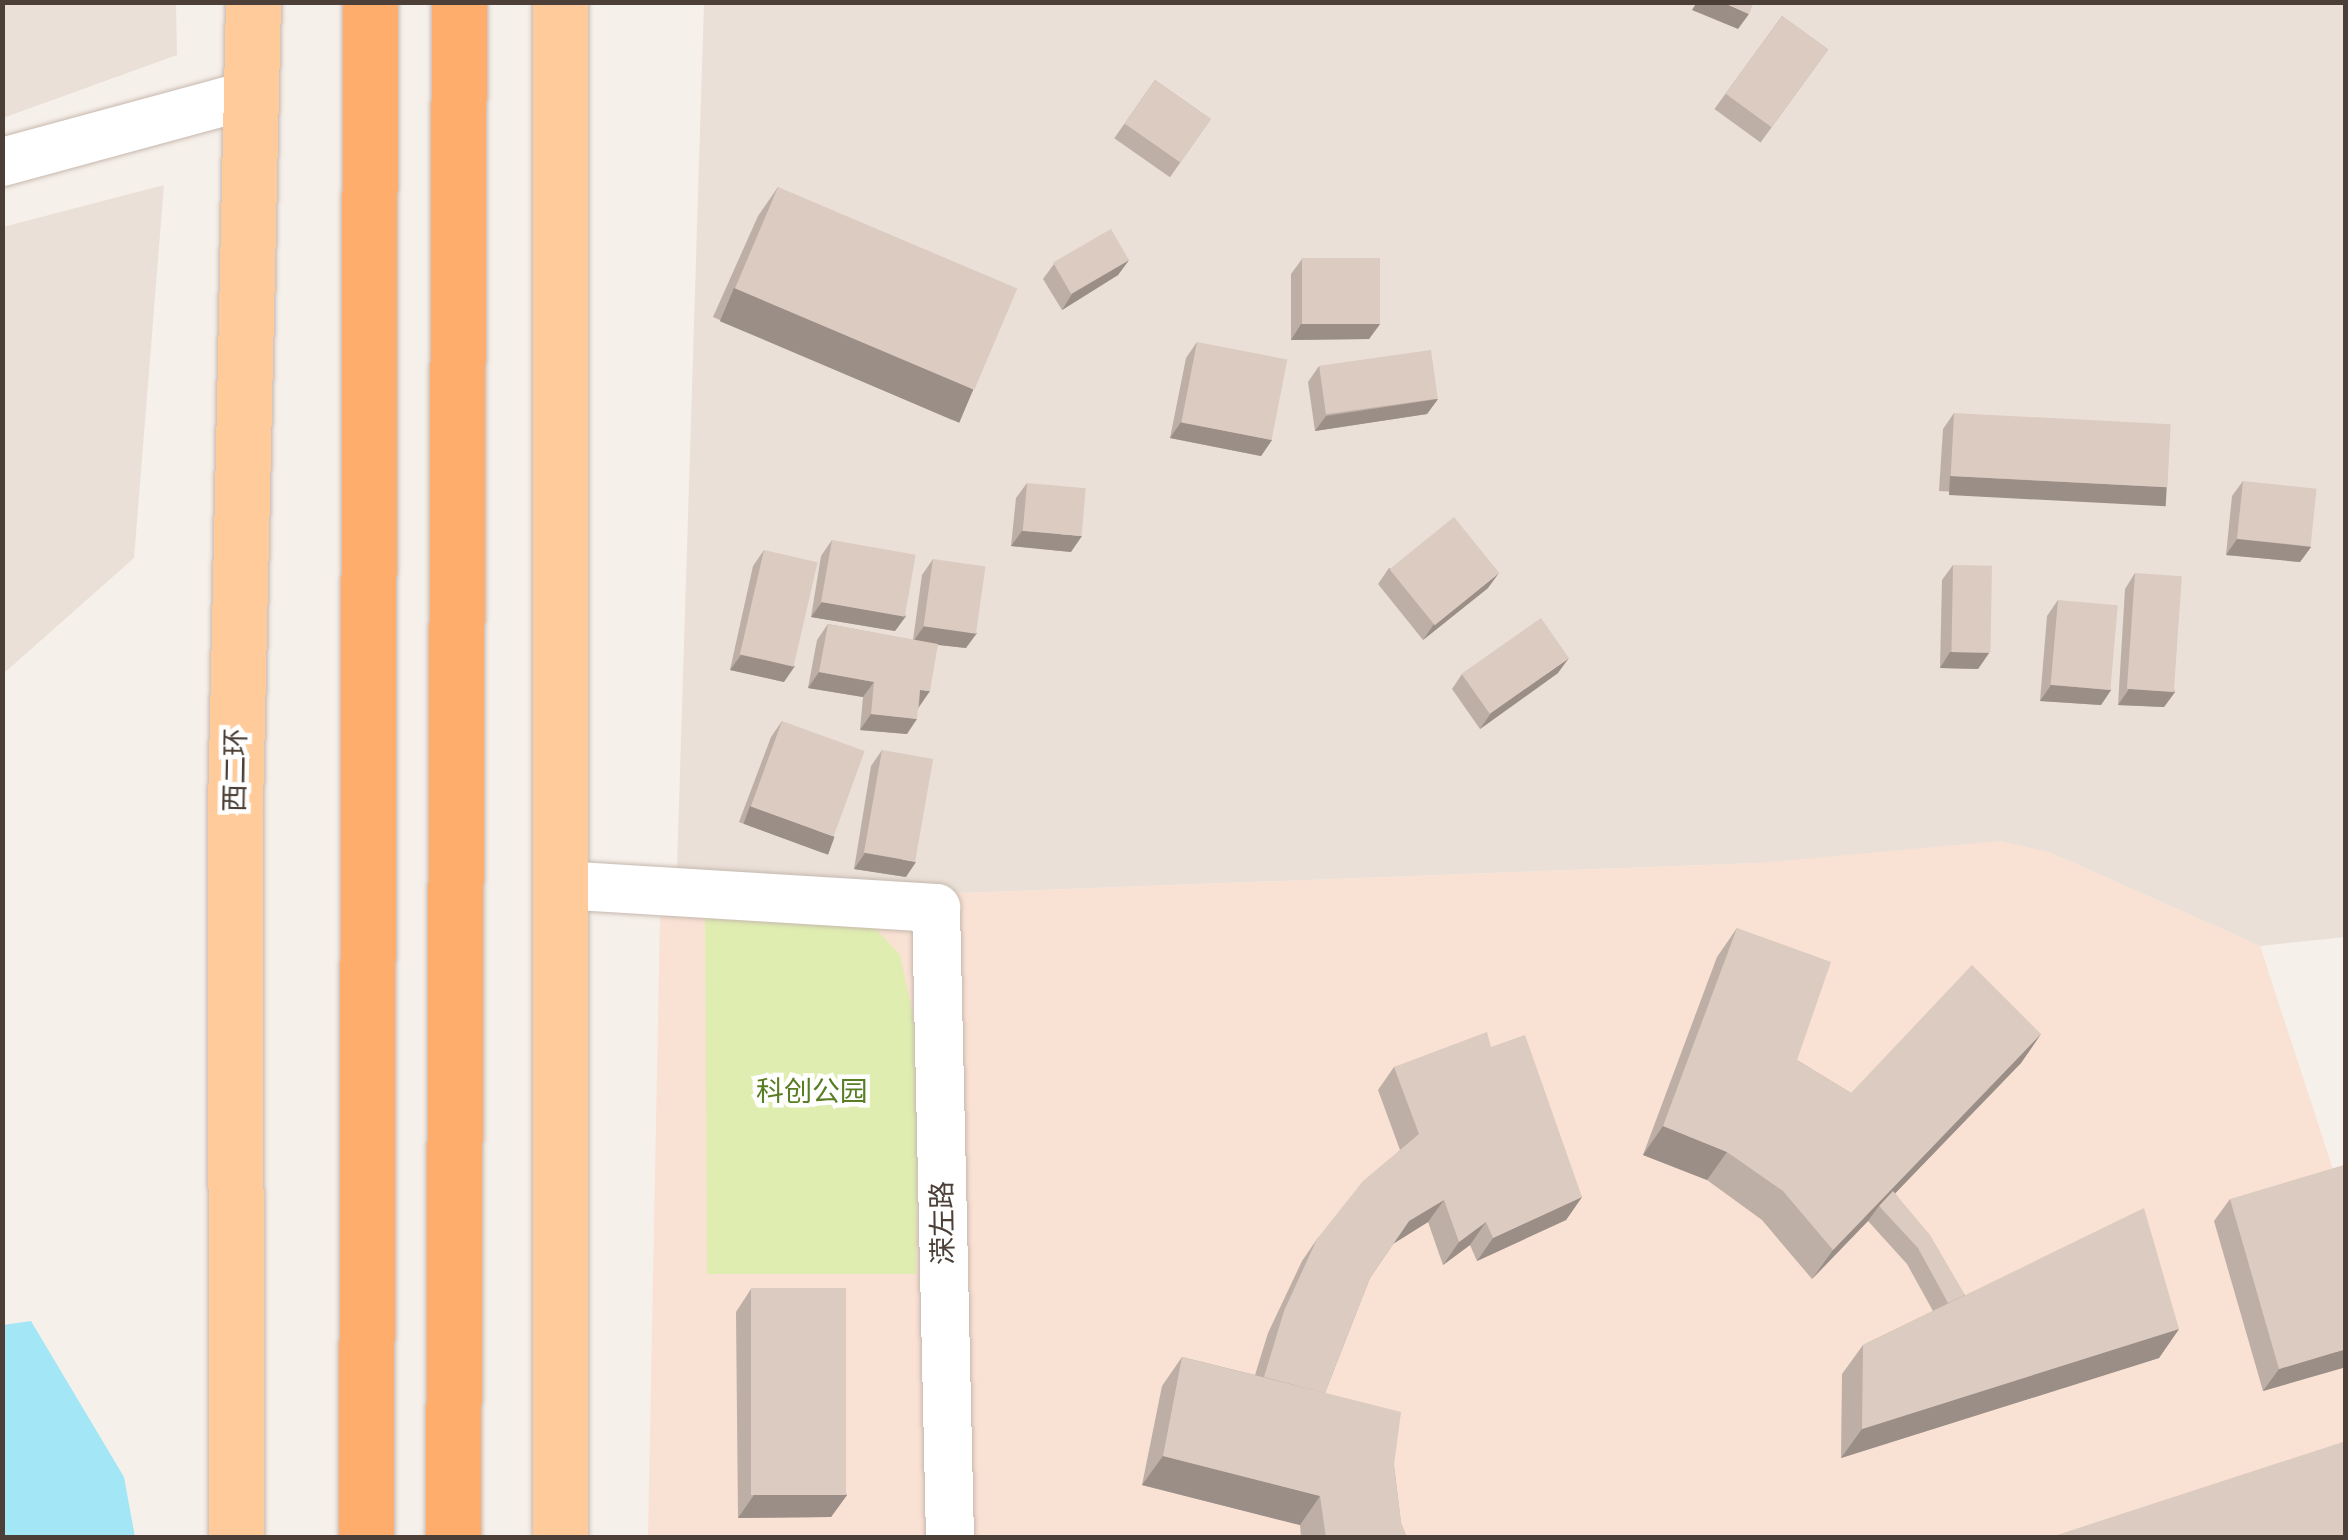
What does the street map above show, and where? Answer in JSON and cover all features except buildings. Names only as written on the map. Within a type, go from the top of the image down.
[{"type":"highway","points":[[366,1538],[370,2]]},
{"type":"highway","points":[[454,1538],[459,2]]},
{"type":"main road","name":"西二环","points":[[236,1538],[234,808],[253,2]]},
{"type":"main road","points":[[560,2],[560,1538]]},
{"type":"street","points":[[2,162],[252,94]]},
{"type":"street","name":"溁左路","points":[[560,885],[936,908],[950,1538]]},
{"type":"shaded area","points":[[2,3],[176,3],[177,55],[3,118]]},
{"type":"shaded area","points":[[704,3],[2345,3],[2345,937],[2260,946],[2049,852],[964,893],[677,868]]},
{"type":"shaded area","points":[[164,185],[134,558],[3,674],[3,227]]},
{"type":"shaded area","points":[[2000,841],[2049,852],[2260,946],[2345,1206],[2345,1537],[648,1538],[660,917],[677,868],[964,893],[1758,863]]},
{"type":"green space","name":"科创公园","points":[[705,910],[875,928],[900,955],[919,1042],[916,1274],[707,1274]]},
{"type":"water","points":[[31,1321],[124,1477],[135,1537],[3,1537],[3,1325]]}]
